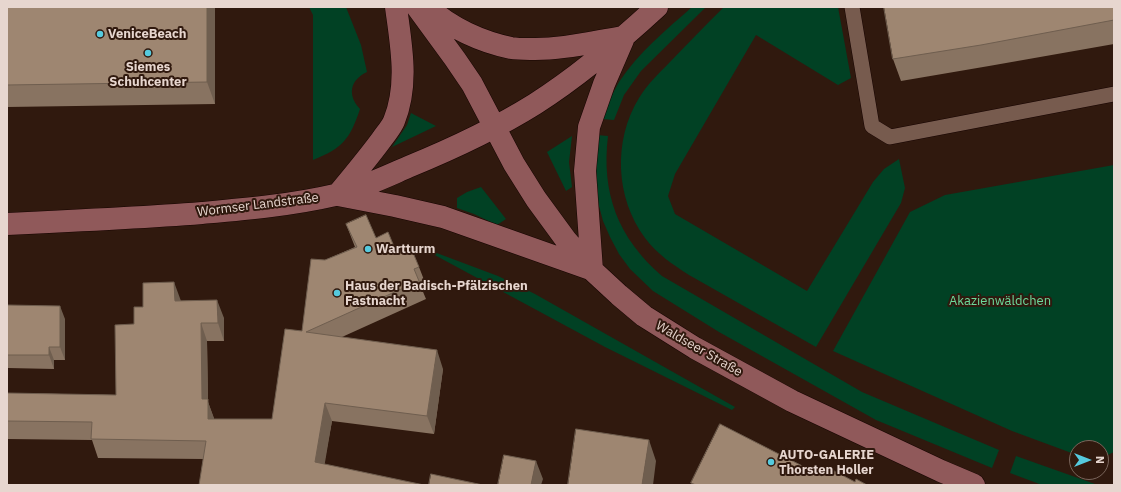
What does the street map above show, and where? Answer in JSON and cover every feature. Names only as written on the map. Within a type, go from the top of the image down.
[{"type":"main road","points":[[337,195],[365,163],[393,123],[400,102],[403,82],[402,52],[396,7]]},
{"type":"main road","name":"Waldseer Straße","points":[[417,7],[472,84],[514,164],[536,198],[566,240],[592,270],[618,295],[644,316],[695,348],[792,401],[974,485]]},
{"type":"main road","points":[[428,7],[433,12],[464,32],[488,42],[512,49],[542,49],[624,37]]},
{"type":"main road","name":"Wormser Landstraße","points":[[7,224],[120,219],[224,211],[297,202],[337,195],[452,149],[535,104],[587,68],[657,7]]},
{"type":"main road","points":[[337,195],[443,217],[592,270],[585,171],[589,127],[604,84],[624,37]]},
{"type":"lane","points":[[852,7],[872,126],[890,137],[1114,94]]},
{"type":"green space","points":[[309,7],[346,7],[361,45],[367,72],[357,79],[352,88],[353,98],[360,109],[349,135],[332,151],[313,160],[313,15]]},
{"type":"green space","points":[[692,7],[706,7],[641,71],[624,95],[614,120],[602,119],[619,82],[635,61],[672,24]]},
{"type":"green space","points":[[724,7],[838,7],[851,78],[838,85],[756,35],[675,174],[668,196],[675,214],[807,291],[873,182],[884,169],[899,159],[905,188],[901,203],[816,347],[689,275],[660,254],[645,238],[635,222],[623,187],[621,169],[625,132],[631,114],[639,98],[653,80]]},
{"type":"green space","points":[[411,113],[436,126],[392,147],[407,125]]},
{"type":"green space","points":[[597,135],[608,136],[607,177],[610,195],[616,213],[634,246],[662,276],[862,392],[999,450],[992,468],[876,420],[719,332],[653,291],[630,269],[619,254],[603,221],[595,191]]},
{"type":"green space","points":[[572,136],[569,162],[572,187],[566,191],[547,152]]},
{"type":"green space","name":"Akazienwäldchen","points":[[1114,165],[1114,452],[1109,454],[1109,440],[1069,440],[1069,452],[1012,431],[833,351],[910,212],[945,195]]},
{"type":"green space","points":[[481,187],[506,219],[497,225],[457,208],[457,198],[467,192]]},
{"type":"green space","points":[[418,246],[498,276],[535,294],[735,407],[732,410],[605,347]]},
{"type":"green space","points":[[1016,456],[1069,475],[1069,480],[1084,480],[1095,484],[1042,485],[1010,473]]},
{"type":"building","points":[[7,7],[207,7],[207,82],[7,85]]},
{"type":"building","points":[[884,7],[1114,7],[1114,20],[981,45],[893,59]]},
{"type":"building","points":[[366,215],[376,238],[388,232],[395,249],[409,243],[419,267],[414,269],[419,281],[306,332],[437,350],[427,416],[325,403],[315,462],[424,485],[199,485],[206,441],[91,439],[92,422],[7,421],[7,393],[116,395],[115,325],[134,324],[134,307],[143,307],[143,283],[174,282],[175,301],[217,300],[218,323],[201,323],[202,399],[208,399],[208,419],[272,419],[285,329],[302,331],[311,259],[325,260],[357,247],[346,224]]},
{"type":"building","points":[[7,305],[60,306],[60,347],[49,347],[49,355],[7,355]]},
{"type":"building","name":"AUTO-GALERIE Thorsten Holler","points":[[720,424],[822,476],[827,467],[855,482],[856,479],[867,485],[696,485],[691,483]]},
{"type":"building","points":[[576,429],[649,440],[642,485],[568,485]]},
{"type":"building","points":[[504,455],[536,461],[531,485],[498,485]]},
{"type":"building","points":[[431,474],[483,485],[429,485]]},
{"type":"place","name":"VeniceBeach","points":[[100,34]]},
{"type":"place","name":"Siemes Schuhcenter","points":[[148,53]]},
{"type":"place","name":"Wartturm","points":[[368,249]]},
{"type":"place","name":"Haus der Badisch-Pfälzischen Fastnacht","points":[[337,293]]},
{"type":"place","name":"AUTO-GALERIE Thorsten Holler","points":[[771,462]]}]
